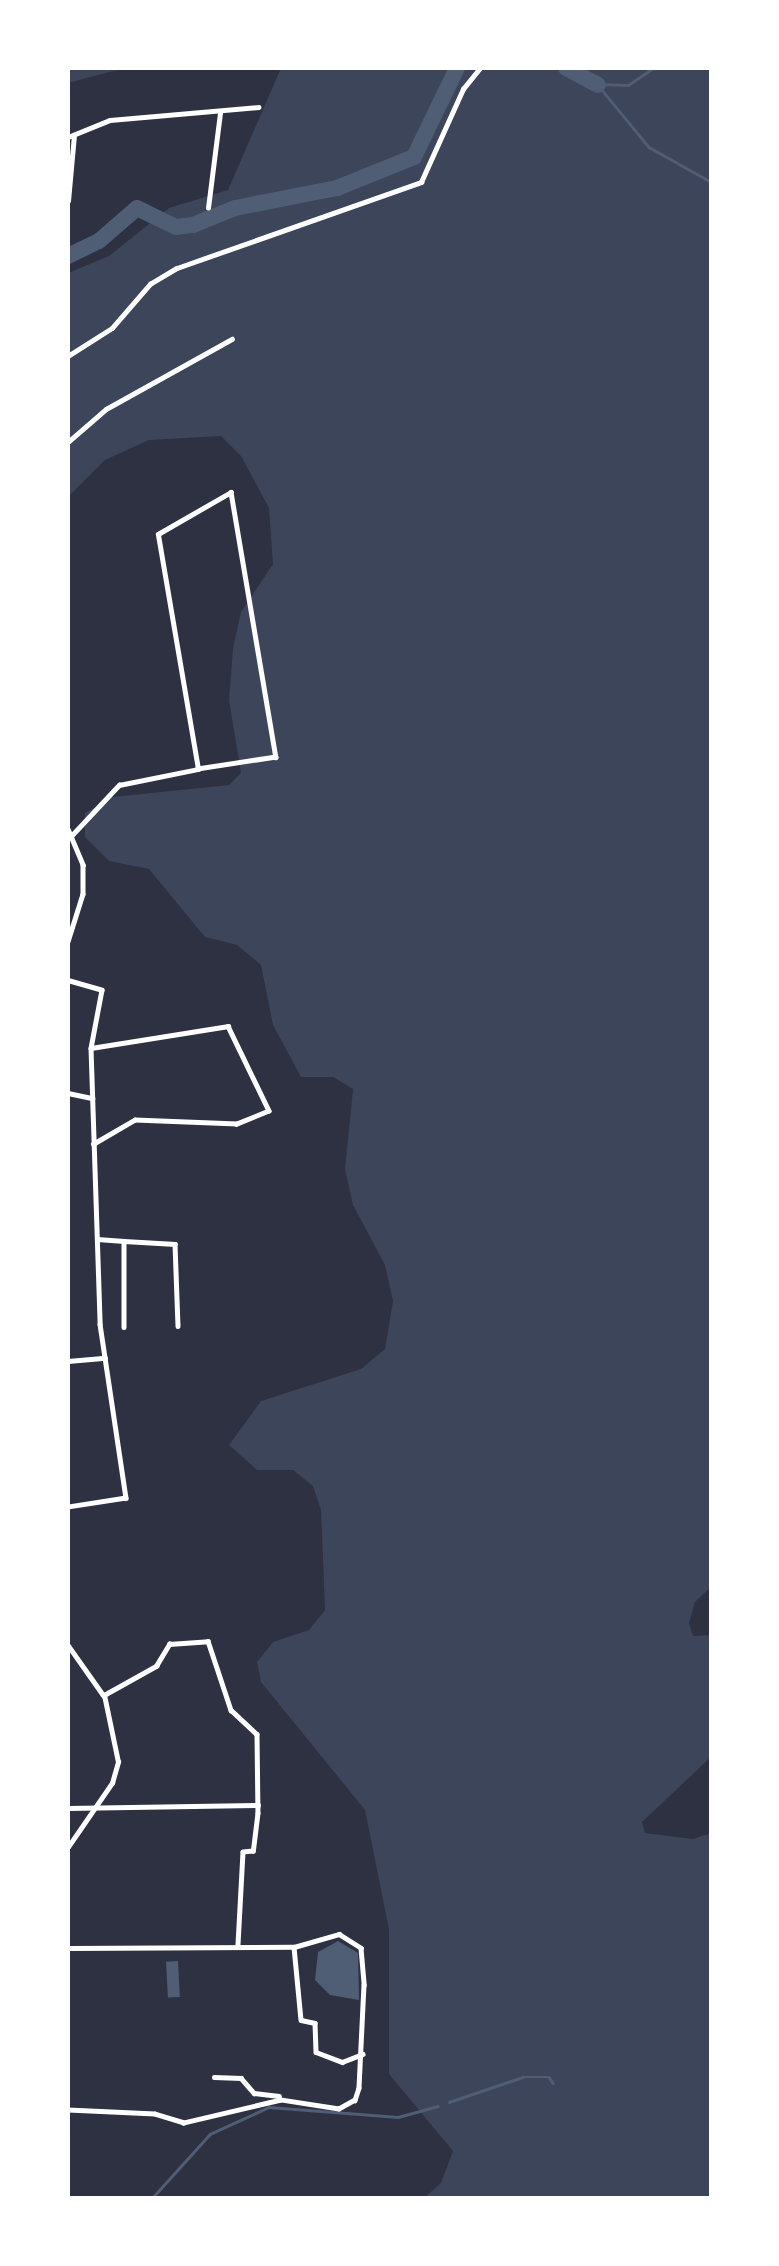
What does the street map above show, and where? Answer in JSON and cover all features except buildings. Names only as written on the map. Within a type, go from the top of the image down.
[{"type":"street","points":[[68,356],[112,327],[150,284],[177,268],[421,182],[429,175],[463,89],[480,68]]},
{"type":"street","points":[[68,201],[71,135],[110,120],[220,113],[258,107]]},
{"type":"street","points":[[208,208],[220,113]]},
{"type":"street","points":[[68,442],[106,409],[232,339]]},
{"type":"street","points":[[68,942],[75,924],[83,865],[70,832],[119,785],[276,757],[231,492],[158,534],[198,769]]},
{"type":"street","points":[[68,921],[75,924]]},
{"type":"street","points":[[68,980],[102,990],[91,1048],[97,1239],[105,1358],[126,1498],[68,1507]]},
{"type":"street","points":[[91,1048],[228,1026],[269,1111],[237,1124],[135,1120],[93,1144]]},
{"type":"street","points":[[68,1093],[92,1098]]},
{"type":"street","points":[[97,1239],[175,1244],[178,1326]]},
{"type":"street","points":[[124,1241],[124,1327]]},
{"type":"street","points":[[68,1361],[105,1358]]},
{"type":"street","points":[[104,1696],[156,1666],[170,1644],[208,1641],[231,1710],[257,1734],[258,1805],[253,1851],[243,1852],[238,1945]]},
{"type":"street","points":[[68,1645],[104,1696],[118,1762],[97,1807],[68,1847]]},
{"type":"street","points":[[68,1808],[258,1805]]},
{"type":"street","points":[[68,1948],[238,1945],[294,1947],[339,1934],[362,1948],[364,2054],[355,2100],[339,2109],[281,2101],[207,2123],[184,2123],[155,2114],[68,2110]]},
{"type":"street","points":[[294,1947],[300,2020],[315,2023],[317,2052],[342,2062],[364,2054]]},
{"type":"street","points":[[214,2077],[241,2078],[254,2092],[279,2096]]},
{"type":"shaded area","points":[[68,68],[125,68],[68,83]]},
{"type":"shaded area","points":[[281,68],[711,68],[711,1587],[695,1602],[689,1623],[693,1636],[711,1635],[711,1757],[642,1822],[645,1833],[693,1839],[711,1833],[711,2198],[424,2198],[441,2183],[453,2151],[389,2074],[389,1930],[365,1810],[261,1682],[257,1662],[273,1642],[309,1630],[325,1610],[321,1510],[313,1486],[293,1470],[257,1470],[229,1445],[261,1401],[361,1369],[385,1349],[393,1301],[385,1265],[353,1205],[345,1169],[353,1089],[333,1077],[301,1077],[273,1025],[261,965],[237,945],[205,937],[149,869],[109,861],[85,837],[85,813],[113,797],[229,785],[241,773],[229,700],[233,648],[241,612],[273,564],[269,508],[241,456],[221,436],[149,440],[105,460],[68,497],[68,273],[109,256],[169,208],[228,190]]},
{"type":"shaded area","points":[[338,1941],[358,1953],[359,2000],[330,1995],[315,1980],[318,1952]]},
{"type":"shaded area","points":[[178,1961],[180,1997],[168,1998],[166,1962]]},
{"type":"waterway","points":[[68,256],[99,241],[137,208],[176,227],[193,225],[235,208],[337,188],[414,157],[457,68]]},
{"type":"waterway","points":[[566,68],[598,85]]},
{"type":"waterway","points":[[599,84],[628,85],[653,68]]},
{"type":"waterway","points":[[598,85],[649,147],[711,182]]},
{"type":"waterway","points":[[449,2102],[523,2077],[549,2077],[553,2083]]},
{"type":"waterway","points":[[152,2198],[210,2134],[269,2107],[398,2117],[438,2106]]}]
